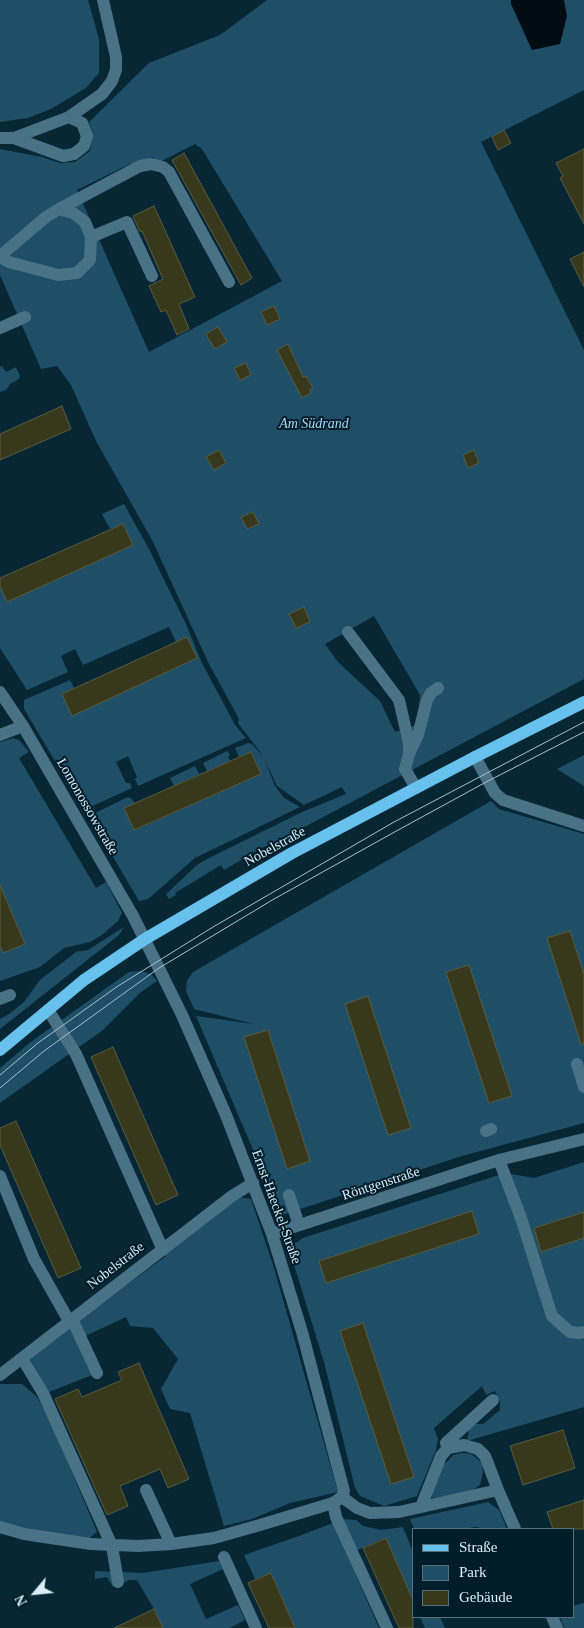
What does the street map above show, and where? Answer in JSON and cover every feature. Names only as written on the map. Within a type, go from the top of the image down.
[{"type":"main road","name":"Nobelstraße","points":[[0,1050],[91,975],[145,939],[292,853],[584,702]]},
{"type":"street","points":[[14,138],[69,116],[102,94],[112,82],[116,70],[116,57],[103,0]]},
{"type":"street","points":[[0,138],[14,138],[63,156],[74,154],[84,146],[87,136],[82,123],[69,116]]},
{"type":"street","points":[[59,209],[73,213],[86,222],[91,237],[90,260],[77,273],[58,275],[9,262],[0,257],[46,217],[59,209],[140,166],[151,164],[163,167],[169,172],[229,282]]},
{"type":"street","points":[[91,237],[127,222],[152,276]]},
{"type":"street","points":[[0,328],[25,317]]},
{"type":"street","points":[[348,632],[399,700],[409,743],[409,754]]},
{"type":"street","points":[[416,788],[405,770],[409,754],[418,735],[427,700],[431,693],[438,688]]},
{"type":"street","name":"Lomonossowstraße","points":[[0,692],[23,726],[108,871],[145,939]]},
{"type":"street","points":[[0,735],[23,726]]},
{"type":"street","points":[[475,757],[495,793],[503,800],[584,826]]},
{"type":"street","name":"Ernst-Haeckel-Straße","points":[[145,939],[182,1015],[226,1115],[272,1234],[302,1332],[341,1477],[344,1491],[338,1500],[336,1517],[386,1628]]},
{"type":"street","points":[[48,1010],[76,1054],[163,1250]]},
{"type":"street","points":[[577,1064],[584,1087]]},
{"type":"street","name":"Röntgenstraße","points":[[272,1234],[499,1160],[584,1139]]},
{"type":"street","points":[[499,1160],[521,1218],[552,1316],[570,1332],[584,1332]]},
{"type":"street","points":[[0,1176],[34,1259],[71,1320],[97,1373]]},
{"type":"street","name":"Nobelstraße","points":[[0,1376],[232,1196],[253,1183]]},
{"type":"street","points":[[289,1196],[299,1225]]},
{"type":"street","points":[[22,1358],[42,1393],[112,1546],[118,1582]]},
{"type":"street","points":[[448,1448],[446,1443],[493,1400]]},
{"type":"street","points":[[421,1507],[441,1456],[448,1448],[464,1446],[478,1449],[485,1456],[515,1528]]},
{"type":"street","points":[[146,1490],[171,1544]]},
{"type":"street","points":[[0,1527],[24,1534],[112,1546],[171,1544],[214,1538],[260,1526],[338,1500],[370,1513],[399,1512],[498,1490]]},
{"type":"street","points":[[224,1557],[256,1628]]},
{"type":"green space","points":[[0,0],[88,0],[99,39],[99,73],[86,88],[51,109],[28,118],[0,122]]},
{"type":"green space","name":"Am Südrand","points":[[267,0],[584,0],[584,90],[481,142],[584,350],[584,679],[258,850],[224,870],[221,865],[175,893],[176,895],[169,899],[166,894],[197,865],[207,859],[302,812],[346,794],[342,787],[304,805],[277,786],[264,758],[275,786],[284,798],[300,807],[195,858],[148,899],[139,901],[89,816],[128,797],[135,803],[135,830],[261,774],[251,752],[239,757],[235,748],[248,743],[252,744],[264,757],[238,723],[239,719],[208,662],[152,540],[96,441],[71,385],[57,366],[41,369],[0,275],[0,149],[42,157],[60,163],[75,162],[90,151],[92,134],[89,122],[149,63],[220,35]],"holes":[[[195,144],[202,149],[282,281],[149,352],[77,190],[128,165],[153,157],[158,163]],[[374,616],[420,695],[417,725],[395,732],[380,701],[338,662],[325,644]]]},
{"type":"green space","points":[[2,366],[6,372],[16,367],[20,376],[6,390],[0,392],[0,367]]},
{"type":"green space","points":[[124,504],[149,549],[185,622],[202,663],[235,725],[246,738],[138,786],[135,779],[137,777],[128,756],[116,762],[126,783],[130,783],[132,788],[84,810],[24,709],[24,700],[70,680],[74,688],[62,694],[72,715],[197,658],[187,637],[176,642],[169,627],[83,665],[75,649],[61,656],[68,672],[27,690],[0,648],[0,586],[7,601],[133,545],[123,524],[110,529],[102,514]]},
{"type":"green space","points":[[13,738],[19,740],[29,752],[19,758],[96,888],[106,882],[122,913],[118,921],[102,935],[90,942],[64,948],[40,967],[0,981],[0,742]]},
{"type":"green space","points":[[227,751],[230,755],[228,757],[230,761],[207,771],[203,763]]},
{"type":"green space","points":[[584,755],[584,786],[557,769]]},
{"type":"green space","points":[[195,766],[199,774],[174,786],[170,778]]},
{"type":"green space","points":[[491,801],[499,809],[584,834],[584,1123],[462,1156],[279,1216],[263,1173],[196,1016],[254,1024],[194,1009],[186,991],[187,981],[193,972]]},
{"type":"green space","points":[[124,927],[119,935],[0,1029],[0,1019],[24,1002],[40,980],[76,952],[88,950]]},
{"type":"green space","points":[[141,971],[151,974],[157,981],[141,992],[103,1030],[0,1103],[0,1068],[32,1041],[129,972]]},
{"type":"green space","points":[[584,1162],[584,1407],[467,1441],[470,1424],[483,1424],[500,1410],[500,1402],[495,1391],[486,1395],[482,1386],[434,1428],[438,1439],[436,1450],[417,1496],[384,1506],[360,1496],[355,1488],[324,1362],[290,1252],[294,1244],[303,1238],[505,1173],[534,1178]]},
{"type":"green space","points":[[239,1197],[251,1199],[274,1268],[338,1492],[290,1503],[252,1519],[224,1526],[190,1413],[170,1409],[161,1389],[178,1359],[153,1328],[130,1326],[126,1317],[81,1338],[97,1373],[49,1392],[29,1357],[166,1256],[167,1253]]},
{"type":"green space","points":[[0,1384],[22,1384],[37,1397],[49,1418],[97,1532],[88,1539],[38,1532],[0,1522]]},
{"type":"green space","points":[[471,1454],[482,1464],[483,1472],[480,1485],[470,1492],[433,1498],[431,1496],[443,1466],[453,1455]]},
{"type":"green space","points":[[488,1502],[499,1510],[507,1528],[414,1528],[410,1519]]},
{"type":"green space","points":[[340,1519],[356,1520],[363,1526],[381,1530],[403,1527],[412,1550],[412,1598],[385,1538],[355,1551]]},
{"type":"green space","points":[[333,1523],[379,1628],[295,1628],[271,1573],[255,1579],[244,1555]]},
{"type":"green space","points":[[219,1561],[223,1569],[190,1584],[206,1619],[238,1605],[245,1620],[230,1628],[163,1628],[137,1580],[129,1580],[113,1587],[107,1577],[95,1579],[95,1571],[143,1573]]},
{"type":"green space","points":[[584,1603],[584,1628],[564,1628],[560,1618],[574,1618],[574,1606]]},
{"type":"green space","points":[[420,1618],[440,1618],[445,1628],[425,1628]]},
{"type":"shaded area","points":[[511,0],[564,0],[567,16],[560,44],[532,50],[511,4]]},
{"type":"building","points":[[504,130],[511,143],[498,150],[492,137]]},
{"type":"building","points":[[584,149],[584,224],[560,178],[563,176],[556,163]]},
{"type":"building","points":[[184,153],[252,278],[241,285],[172,160]]},
{"type":"building","points":[[154,206],[195,297],[179,304],[189,329],[177,335],[166,310],[161,312],[149,286],[163,279],[142,231],[140,232],[133,216]]},
{"type":"building","points":[[584,252],[584,287],[570,259]]},
{"type":"building","points":[[274,306],[280,319],[267,325],[261,312]]},
{"type":"building","points":[[218,327],[227,342],[215,349],[206,334]]},
{"type":"building","points":[[288,344],[303,377],[306,376],[313,388],[309,390],[311,393],[302,398],[277,350]]},
{"type":"building","points":[[246,363],[251,375],[240,380],[234,368]]},
{"type":"building","points":[[62,406],[71,429],[0,460],[0,434]]},
{"type":"building","points":[[219,450],[226,463],[214,470],[206,457]]},
{"type":"building","points":[[474,450],[479,463],[468,468],[463,455]]},
{"type":"building","points":[[253,512],[259,524],[247,529],[241,517]]},
{"type":"building","points":[[123,524],[133,545],[7,602],[0,586],[0,578]]},
{"type":"building","points":[[304,607],[310,622],[296,628],[289,614]]},
{"type":"building","points":[[187,637],[197,658],[72,716],[62,694]]},
{"type":"building","points":[[251,752],[261,774],[134,830],[124,808]]},
{"type":"building","points":[[0,885],[25,944],[3,953],[0,946]]},
{"type":"building","points":[[570,931],[584,974],[584,1044],[581,1044],[547,938]]},
{"type":"building","points":[[469,965],[512,1096],[489,1103],[446,972]]},
{"type":"building","points":[[368,996],[411,1128],[388,1135],[345,1004]]},
{"type":"building","points":[[268,1030],[310,1161],[287,1169],[244,1037]]},
{"type":"building","points":[[113,1047],[178,1195],[156,1205],[91,1057]]},
{"type":"building","points":[[16,1121],[81,1268],[58,1278],[0,1145],[0,1128]]},
{"type":"building","points":[[472,1211],[479,1234],[326,1283],[319,1261]]},
{"type":"building","points":[[584,1212],[584,1238],[541,1252],[534,1228]]},
{"type":"building","points":[[363,1323],[414,1477],[391,1484],[340,1331]]},
{"type":"building","points":[[139,1363],[189,1479],[168,1488],[160,1469],[120,1486],[128,1506],[107,1515],[55,1399],[78,1389],[82,1397],[122,1380],[118,1372]]},
{"type":"building","points":[[563,1430],[575,1468],[523,1485],[510,1446]]},
{"type":"building","points":[[584,1500],[584,1529],[553,1528],[547,1512]]},
{"type":"building","points":[[386,1538],[412,1598],[413,1628],[399,1628],[363,1548]]},
{"type":"building","points":[[271,1573],[295,1628],[269,1628],[248,1583]]},
{"type":"building","points":[[154,1609],[163,1628],[114,1628]]},
{"type":"tram line","points":[[0,1075],[38,1043],[118,986],[213,927],[394,822],[584,722]]},
{"type":"tram line","points":[[0,1088],[44,1051],[159,968],[274,899],[400,829],[584,732]]}]
